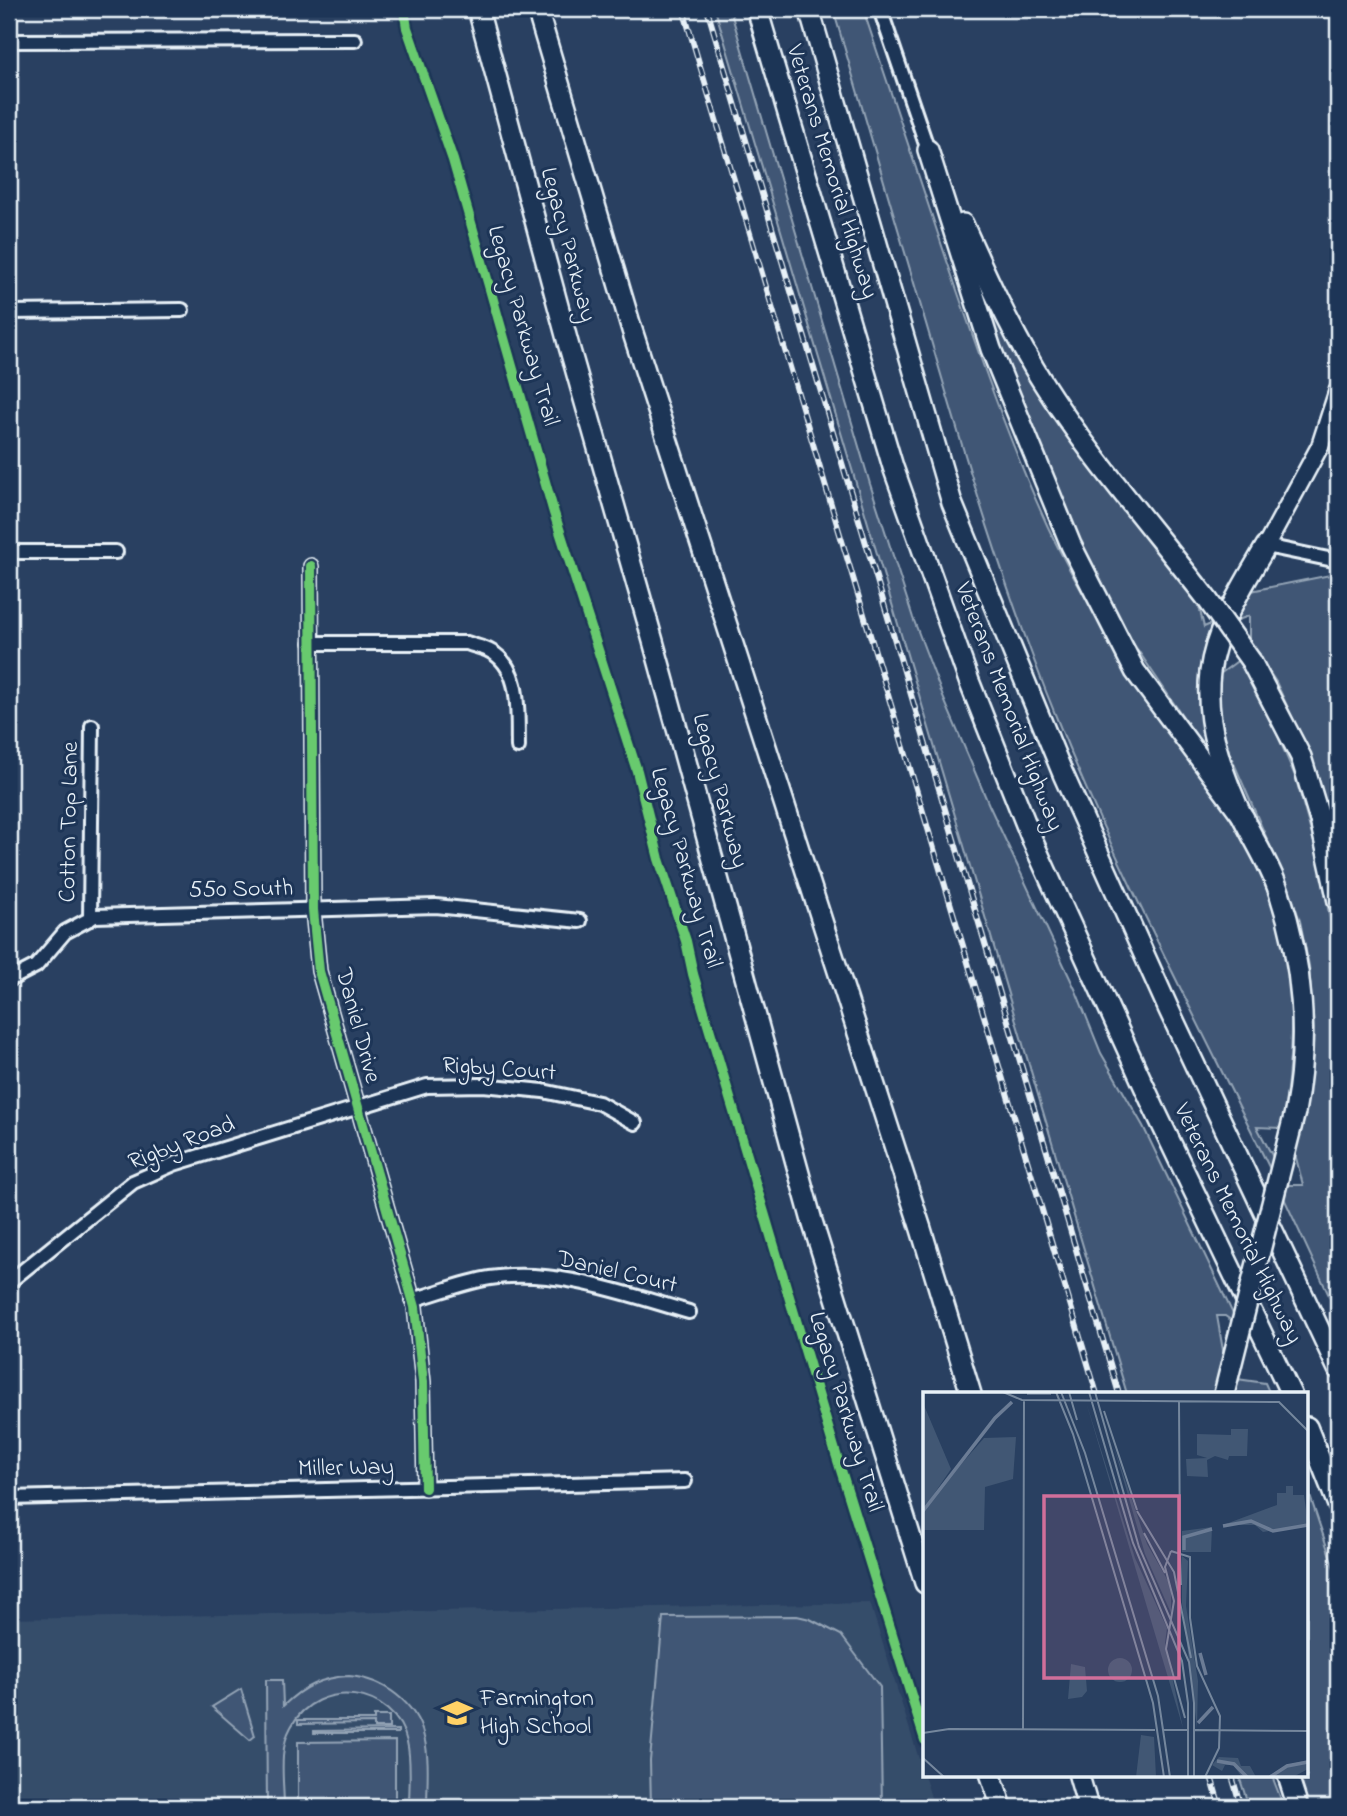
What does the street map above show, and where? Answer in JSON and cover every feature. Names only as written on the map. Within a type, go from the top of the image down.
[{"type":"highway","name":"Legacy Parkway","points":[[478,9],[812,1222],[923,1577]]},
{"type":"highway","name":"Legacy Parkway","points":[[537,9],[632,330],[921,1229],[970,1392]]},
{"type":"highway","name":"Veterans Memorial Highway","points":[[757,9],[893,467],[969,681],[1033,842],[1154,1108],[1290,1392]]},
{"type":"highway","name":"Veterans Memorial Highway","points":[[809,9],[952,503],[1074,798],[1169,1010],[1338,1369]]},
{"type":"highway","points":[[928,150],[997,299],[1035,369],[1080,435],[1207,598],[1251,662],[1301,757],[1320,820],[1338,901]]},
{"type":"highway","points":[[928,150],[991,348],[1071,545],[1135,671],[1244,818]]},
{"type":"highway","points":[[1225,1392],[1295,1112],[1302,1079],[1304,1049],[1297,955],[1279,891],[1223,773],[1214,739],[1210,706],[1210,670],[1225,621],[1266,545]]},
{"type":"highway","points":[[1308,1430],[1338,1505]]},
{"type":"highway","points":[[992,1778],[1002,1807]]},
{"type":"highway","points":[[1080,1778],[1088,1807]]},
{"type":"highway","points":[[1289,1778],[1298,1807]]},
{"type":"main road","points":[[1266,545],[1320,446],[1338,390]]},
{"type":"street","points":[[880,9],[928,150]]},
{"type":"street","points":[[9,41],[355,40]]},
{"type":"street","points":[[9,312],[182,310]]},
{"type":"street","points":[[1266,545],[1338,561]]},
{"type":"street","points":[[9,552],[116,552]]},
{"type":"street","name":"Daniel Drive","points":[[311,566],[313,910],[319,971],[412,1300],[420,1339],[425,1488]]},
{"type":"street","points":[[311,643],[467,643],[490,650],[504,663],[514,682],[518,747]]},
{"type":"street","name":"Cotton Top Lane","points":[[90,919],[92,726]]},
{"type":"street","name":"550 South","points":[[9,980],[36,966],[65,932],[95,916],[436,906],[580,921]]},
{"type":"street","name":"Rigby Court","points":[[357,1108],[427,1086],[484,1085],[543,1091],[599,1103],[635,1123]]},
{"type":"street","name":"Rigby Road","points":[[9,1282],[133,1182],[174,1164],[357,1108]]},
{"type":"street","name":"Daniel Court","points":[[412,1300],[489,1278],[537,1276],[596,1286],[689,1312]]},
{"type":"street","name":"Miller Way","points":[[9,1498],[685,1481]]},
{"type":"shaded area","points":[[715,9],[730,9],[870,484],[913,618],[943,697],[989,805],[1076,991],[1101,1053],[1143,1126],[1234,1316],[1232,1321],[1225,1316],[1217,1316],[1224,1356],[1215,1392],[1126,1392]]},
{"type":"shaded area","points":[[833,9],[863,9],[981,360],[1006,428],[1048,527],[1075,580],[1106,631],[1239,833],[1266,887],[1284,946],[1291,1014],[1290,1060],[1282,1128],[1257,1127],[1274,1159],[1271,1171],[1108,838],[1040,675],[1004,577],[972,477]]},
{"type":"shaded area","points":[[968,259],[1054,415],[1087,463],[1198,602],[1204,627],[1213,623],[1202,657],[1198,688],[1200,720],[1209,755],[1116,618],[1054,498]]},
{"type":"shaded area","points":[[1338,575],[1338,860],[1330,820],[1307,749],[1276,682],[1249,642],[1249,616],[1235,621],[1251,591]]},
{"type":"shaded area","points":[[1240,659],[1295,776],[1319,860],[1338,962],[1338,1315],[1283,1196],[1286,1185],[1303,1185],[1294,1150],[1308,1095],[1312,1061],[1314,1029],[1309,966],[1300,921],[1291,894],[1229,752],[1215,695],[1216,677]]},
{"type":"shaded area","points":[[1237,1379],[1265,1383],[1269,1392],[1234,1392]]},
{"type":"shaded area","points":[[1308,1490],[1338,1580],[1338,1807],[1303,1807],[1293,1778],[1308,1778]]},
{"type":"shaded area","name":"Farmington High School","points":[[870,1603],[934,1807],[9,1807],[9,1619]]},
{"type":"shaded area","points":[[797,1616],[810,1619],[841,1635],[880,1687],[882,1807],[651,1807],[650,1761],[663,1617]]},
{"type":"shaded area","points":[[349,1676],[386,1687],[414,1713],[426,1745],[427,1807],[409,1807],[409,1750],[400,1724],[387,1709],[372,1700],[354,1695],[336,1695],[318,1701],[303,1711],[291,1727],[284,1746],[284,1807],[267,1807],[266,1680],[282,1680],[283,1706],[313,1684],[330,1678]]},
{"type":"shaded area","points":[[241,1689],[255,1736],[250,1740],[212,1707]]},
{"type":"shaded area","points":[[374,1716],[389,1716],[389,1728],[374,1728],[374,1723],[298,1724],[298,1720],[374,1720]]},
{"type":"shaded area","points":[[398,1730],[398,1733],[314,1733],[314,1731]]},
{"type":"shaded area","points":[[395,1741],[395,1807],[298,1807],[298,1742]]},
{"type":"shaded area","points":[[1240,1778],[1273,1778],[1284,1807],[1249,1807]]},
{"type":"railway","points":[[683,9],[1096,1392]]},
{"type":"railway","points":[[707,9],[1118,1392]]},
{"type":"railway","points":[[1212,1778],[1220,1807]]},
{"type":"railway","points":[[1233,1778],[1241,1807]]},
{"type":"cycle path","name":"Legacy Parkway Trail","points":[[404,9],[407,28],[453,160],[554,513],[637,771],[659,859],[686,941],[693,974],[835,1451],[923,1734]]},
{"type":"cycle path","points":[[311,566],[313,910],[319,971],[415,1307],[423,1382],[425,1488]]},
{"type":"place","name":"Farmington High School","points":[[457,1713]]}]
